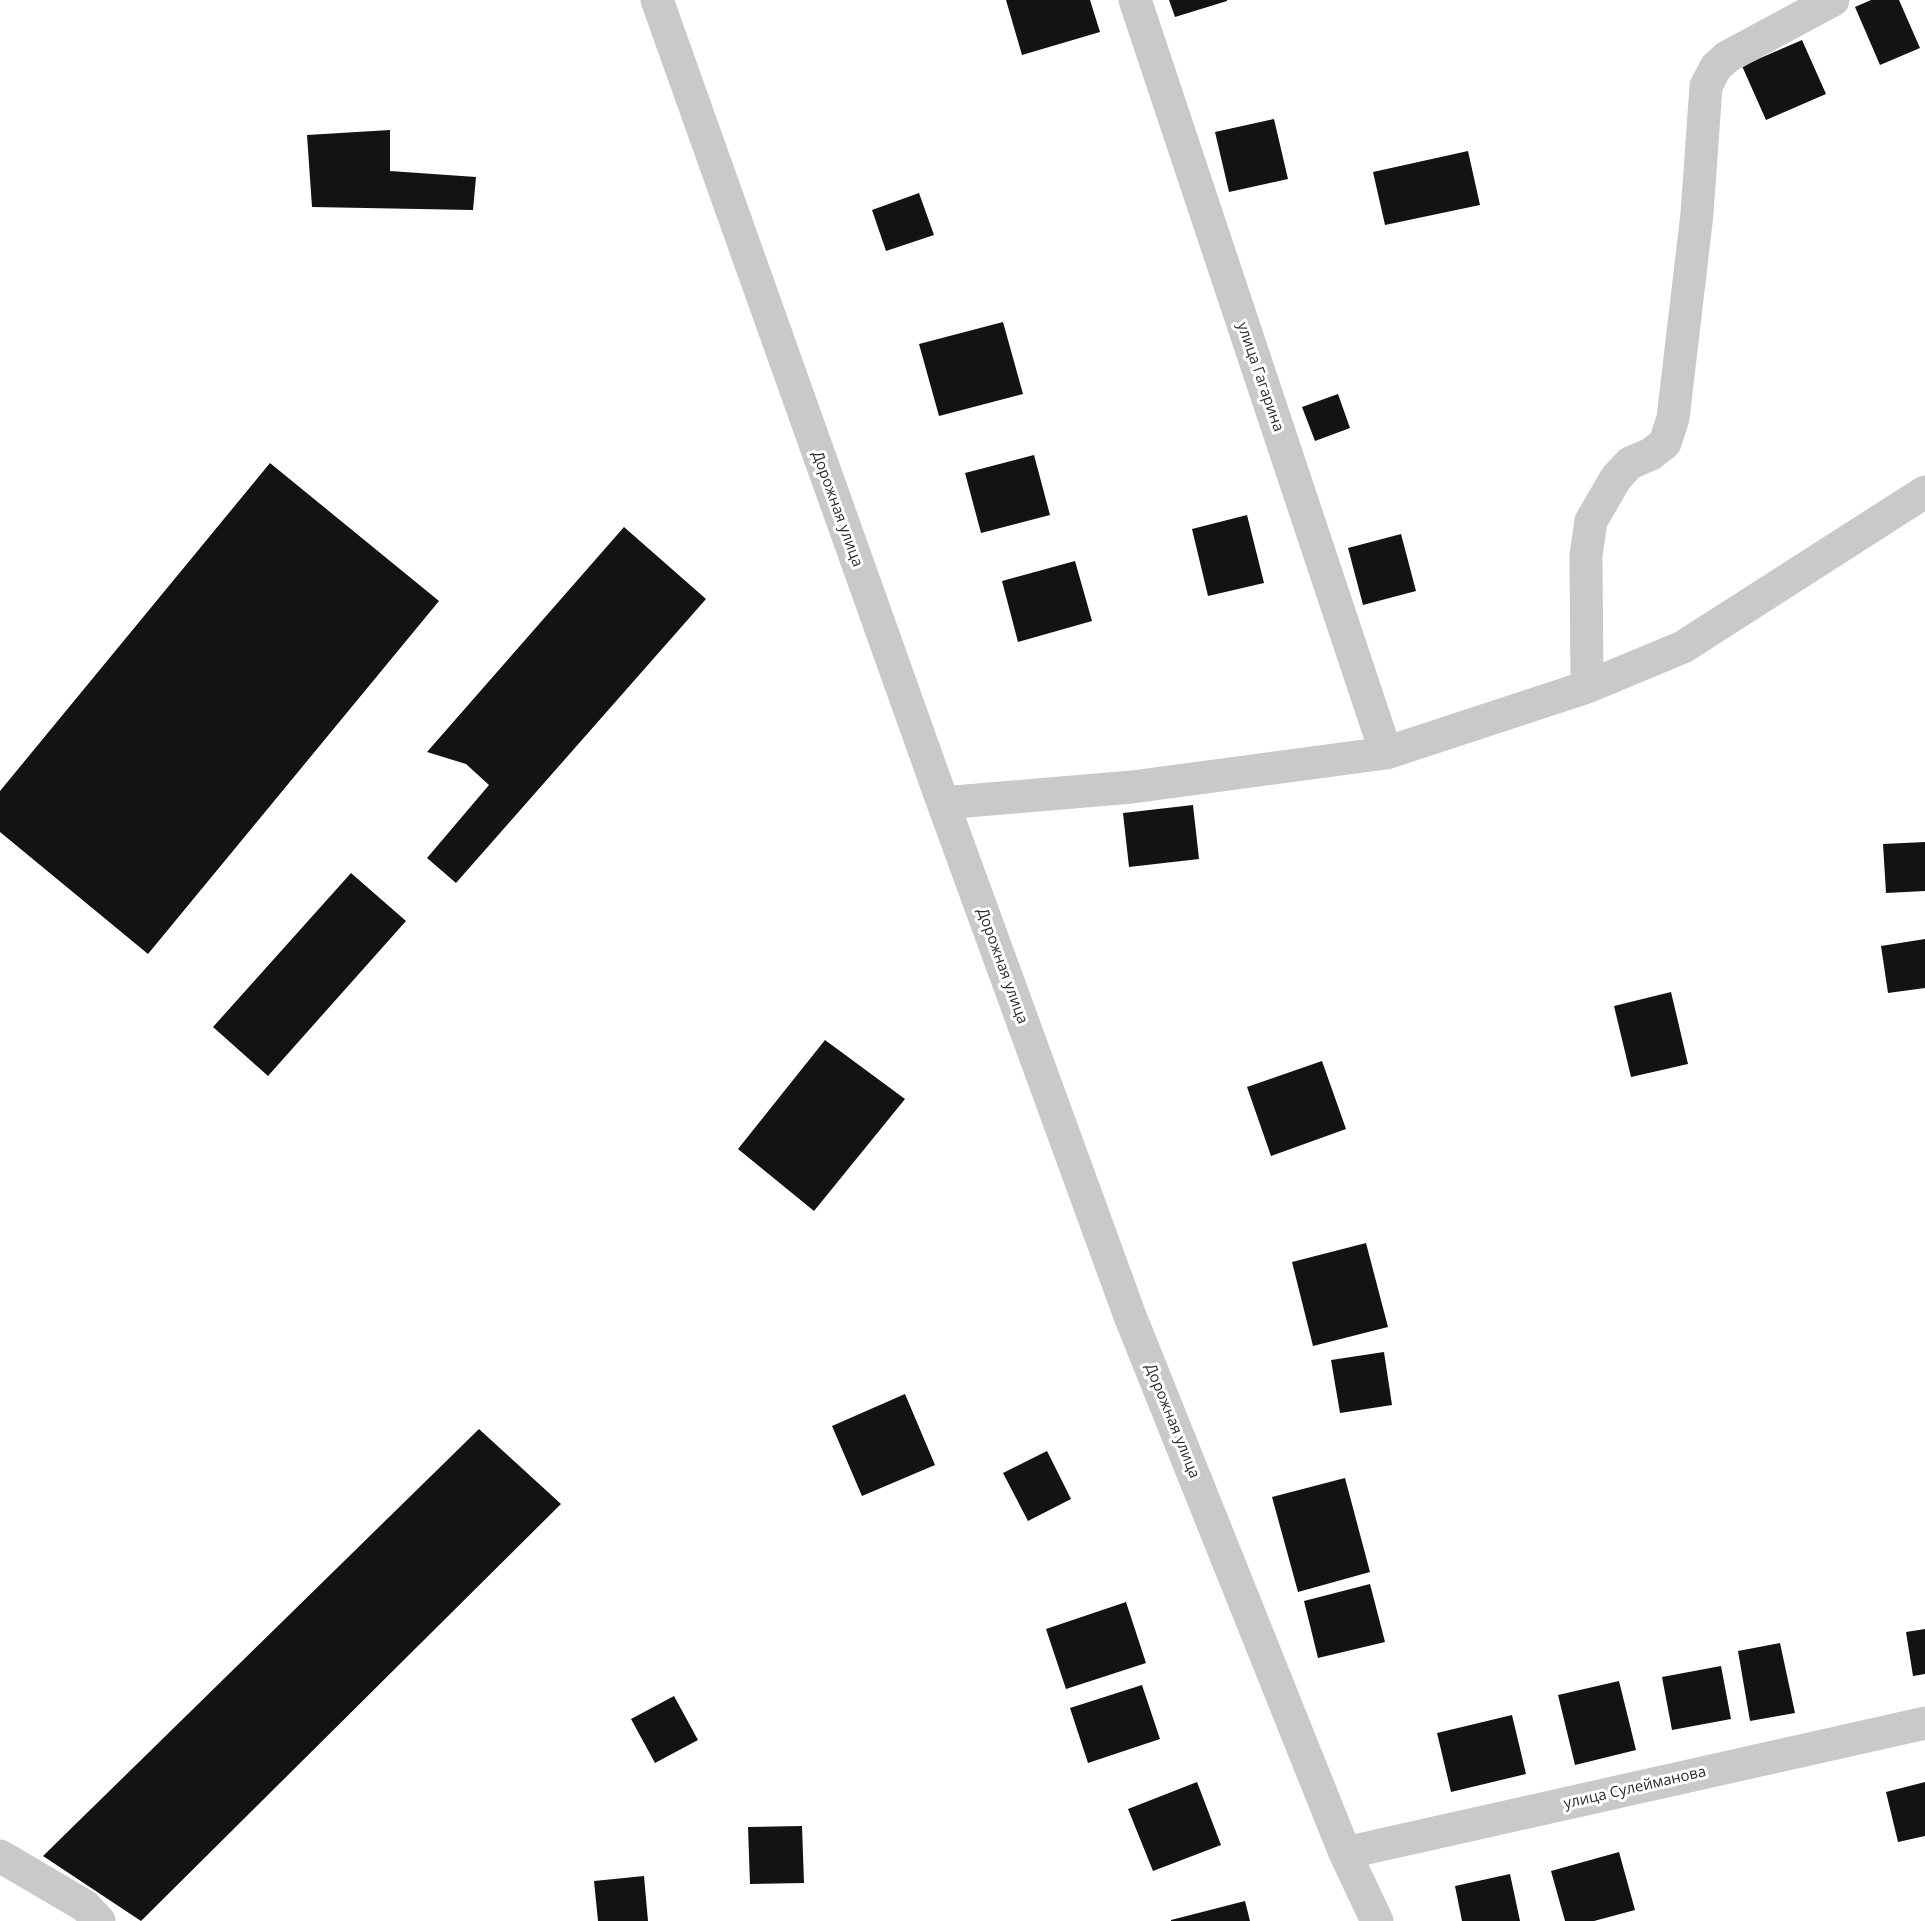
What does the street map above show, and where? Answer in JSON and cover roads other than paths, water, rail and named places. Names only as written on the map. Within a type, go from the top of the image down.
[{"type":"street","name":"Дорожная улица","points":[[657,0],[943,803],[1130,1316],[1345,1853],[1377,1921]]},
{"type":"street","name":"улица Гагарина","points":[[1135,0],[1386,753]]},
{"type":"street","points":[[1587,687],[1586,555],[1591,521],[1616,478],[1630,464],[1651,454],[1665,443],[1670,431],[1697,214],[1706,87],[1716,67],[1738,50],[1833,0]]},
{"type":"street","points":[[943,803],[1132,787],[1386,753],[1587,687],[1683,647],[1925,492]]},
{"type":"street","name":"улица Сулейманова","points":[[1345,1853],[1925,1723]]},
{"type":"street","points":[[0,1856],[85,1906],[99,1921]]}]
